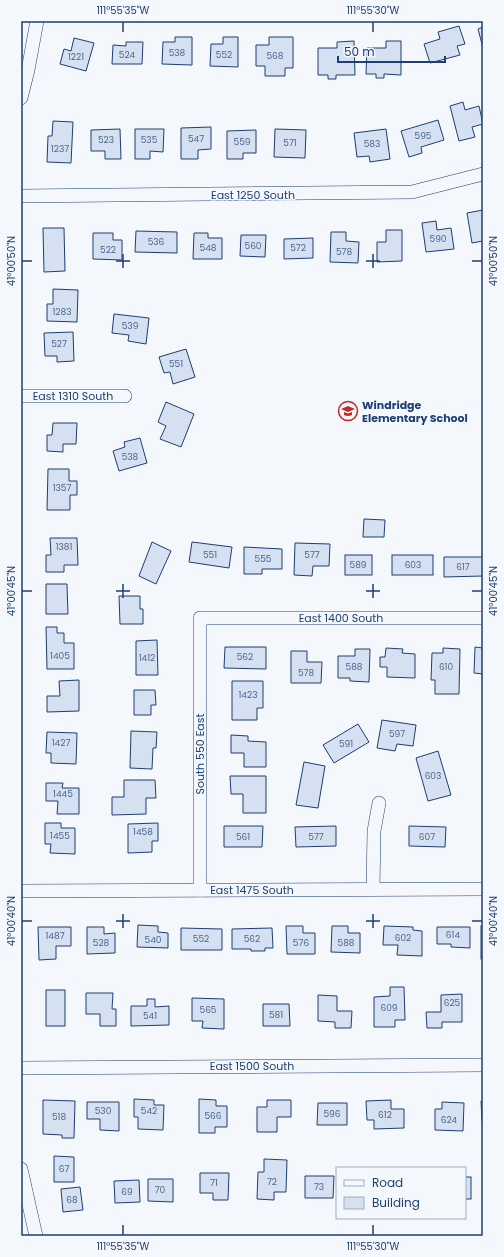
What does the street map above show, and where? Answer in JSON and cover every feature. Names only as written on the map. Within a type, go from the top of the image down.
[{"type":"street","points":[[21,98],[37,21]]},
{"type":"street","name":"East 1250 South","points":[[21,196],[412,192],[483,174]]},
{"type":"street","name":"East 1310 South","points":[[21,396],[125,396]]},
{"type":"street","name":"East 1400 South","points":[[200,618],[483,618]]},
{"type":"street","name":"South 550 East","points":[[200,618],[200,890]]},
{"type":"street","points":[[373,889],[374,831],[379,803]]},
{"type":"street","name":"East 1475 South","points":[[21,891],[483,889]]},
{"type":"street","name":"East 1500 South","points":[[21,1068],[483,1065]]},
{"type":"street","points":[[21,1169],[36,1236]]},
{"type":"building","points":[[459,26],[465,44],[457,46],[460,55],[430,63],[424,44],[440,39],[438,32]]},
{"type":"building","points":[[483,27],[483,48],[478,29]]},
{"type":"building","points":[[175,37],[192,37],[192,65],[162,64],[163,42],[175,42]]},
{"type":"building","points":[[223,37],[238,37],[238,67],[210,66],[211,44],[223,44]]},
{"type":"building","points":[[269,37],[293,37],[293,68],[285,68],[285,76],[265,76],[265,66],[256,66],[256,45],[269,45]]},
{"type":"building","points":[[74,38],[94,43],[86,71],[60,64],[64,49],[71,51]]},
{"type":"building","points":[[354,41],[355,75],[336,75],[336,79],[328,79],[328,75],[318,75],[318,48],[337,48],[337,42]]},
{"type":"building","points":[[386,41],[401,41],[401,75],[384,74],[384,78],[376,78],[376,74],[366,74],[367,48],[386,48]]},
{"type":"building","points":[[126,42],[143,42],[142,64],[112,64],[113,45],[126,46]]},
{"type":"building","points":[[463,102],[465,110],[479,106],[483,124],[472,127],[475,137],[459,141],[450,106]]},
{"type":"building","points":[[438,120],[444,140],[421,147],[422,153],[409,157],[401,131]]},
{"type":"building","points":[[53,121],[73,122],[71,163],[47,162],[48,136],[52,136]]},
{"type":"building","points":[[211,127],[211,149],[198,150],[198,159],[181,159],[181,128]]},
{"type":"building","points":[[120,129],[121,159],[105,159],[105,151],[91,151],[91,130]]},
{"type":"building","points":[[135,129],[164,129],[163,152],[150,151],[150,159],[135,159]]},
{"type":"building","points":[[275,129],[306,130],[305,158],[274,157]]},
{"type":"building","points":[[386,129],[390,159],[370,162],[369,156],[357,157],[354,133]]},
{"type":"building","points":[[256,130],[256,153],[243,153],[243,159],[227,159],[227,131]]},
{"type":"building","points":[[483,210],[483,241],[472,243],[467,213]]},
{"type":"building","points":[[436,221],[437,230],[451,228],[454,249],[426,252],[422,223]]},
{"type":"building","points":[[43,228],[64,228],[65,271],[44,272]]},
{"type":"building","points":[[386,230],[402,230],[402,261],[377,262],[377,242],[386,242]]},
{"type":"building","points":[[136,231],[177,232],[177,253],[135,252]]},
{"type":"building","points":[[331,232],[346,232],[346,241],[359,242],[358,263],[330,262]]},
{"type":"building","points":[[93,233],[113,233],[113,240],[122,240],[122,260],[93,259]]},
{"type":"building","points":[[194,233],[208,233],[208,238],[222,238],[222,259],[193,259]]},
{"type":"building","points":[[241,235],[266,235],[265,257],[240,256]]},
{"type":"building","points":[[313,238],[313,258],[284,259],[284,239]]},
{"type":"building","points":[[53,289],[78,290],[77,322],[47,321],[47,304],[53,304]]},
{"type":"building","points":[[114,314],[149,318],[146,344],[128,341],[129,335],[112,333]]},
{"type":"building","points":[[73,332],[74,361],[57,362],[57,356],[45,356],[44,333]]},
{"type":"building","points":[[186,349],[195,377],[173,384],[170,372],[164,373],[159,357]]},
{"type":"building","points":[[166,402],[194,414],[181,447],[160,439],[166,426],[158,422]]},
{"type":"building","points":[[53,423],[77,423],[76,444],[63,444],[63,452],[47,451],[47,435],[52,435]]},
{"type":"building","points":[[140,438],[147,463],[119,471],[113,451],[125,447],[124,442]]},
{"type":"building","points":[[48,469],[69,469],[69,481],[77,481],[77,495],[70,495],[70,510],[47,510]]},
{"type":"building","points":[[364,519],[385,520],[384,537],[363,537]]},
{"type":"building","points":[[50,538],[77,538],[78,565],[64,565],[64,572],[46,572],[46,555],[51,555]]},
{"type":"building","points":[[152,542],[171,551],[156,584],[139,576]]},
{"type":"building","points":[[192,542],[232,547],[229,568],[189,562]]},
{"type":"building","points":[[295,543],[330,544],[329,566],[313,566],[312,576],[294,575]]},
{"type":"building","points":[[244,547],[282,549],[282,569],[262,569],[262,574],[244,574]]},
{"type":"building","points":[[345,555],[372,555],[372,575],[345,575]]},
{"type":"building","points":[[392,555],[433,555],[433,575],[392,575]]},
{"type":"building","points":[[444,557],[483,557],[483,576],[444,577]]},
{"type":"building","points":[[46,584],[67,584],[68,614],[46,614]]},
{"type":"building","points":[[119,596],[140,596],[140,609],[143,609],[143,624],[120,624]]},
{"type":"building","points":[[46,627],[57,627],[57,633],[64,633],[64,643],[74,643],[74,669],[47,669]]},
{"type":"building","points":[[157,640],[158,675],[136,675],[136,641]]},
{"type":"building","points":[[225,647],[266,647],[266,669],[224,668]]},
{"type":"building","points":[[475,647],[483,648],[483,674],[474,673]]},
{"type":"building","points":[[386,648],[403,649],[402,653],[415,654],[415,678],[387,677],[387,667],[380,667],[380,657],[385,657]]},
{"type":"building","points":[[443,648],[460,649],[459,694],[435,694],[435,680],[431,680],[432,653],[443,653]]},
{"type":"building","points":[[355,649],[370,649],[369,682],[350,681],[350,678],[338,678],[338,656],[355,656]]},
{"type":"building","points":[[291,651],[307,651],[307,662],[322,662],[321,683],[291,683]]},
{"type":"building","points":[[79,680],[79,711],[47,712],[47,696],[60,696],[59,681]]},
{"type":"building","points":[[232,681],[263,681],[263,708],[257,708],[257,720],[232,720]]},
{"type":"building","points":[[134,690],[155,690],[156,705],[151,705],[151,715],[134,715]]},
{"type":"building","points":[[382,720],[416,725],[413,746],[397,744],[395,751],[377,748]]},
{"type":"building","points":[[358,724],[369,742],[334,763],[323,745]]},
{"type":"building","points":[[131,731],[157,732],[156,748],[153,748],[152,769],[130,768]]},
{"type":"building","points":[[47,732],[77,733],[76,764],[51,763],[51,753],[46,753]]},
{"type":"building","points":[[231,735],[248,736],[248,741],[266,742],[266,767],[244,767],[244,753],[231,753]]},
{"type":"building","points":[[438,751],[451,795],[428,801],[416,758]]},
{"type":"building","points":[[304,762],[325,766],[318,808],[296,805]]},
{"type":"building","points":[[230,776],[266,776],[266,813],[243,813],[243,794],[231,794]]},
{"type":"building","points":[[124,780],[155,780],[156,798],[146,798],[146,814],[112,815],[112,797],[124,797]]},
{"type":"building","points":[[46,783],[63,783],[62,788],[79,788],[79,814],[57,814],[58,801],[46,801]]},
{"type":"building","points":[[45,823],[61,823],[61,828],[75,828],[75,854],[50,853],[51,844],[45,844]]},
{"type":"building","points":[[158,823],[158,841],[152,841],[152,852],[128,853],[128,824]]},
{"type":"building","points":[[224,826],[263,826],[262,847],[224,847]]},
{"type":"building","points":[[336,826],[336,846],[296,847],[295,827]]},
{"type":"building","points":[[409,826],[446,827],[445,847],[409,846]]},
{"type":"building","points":[[138,925],[158,926],[158,932],[168,933],[168,948],[137,947]]},
{"type":"building","points":[[286,926],[303,926],[303,933],[315,933],[315,954],[287,954]]},
{"type":"building","points":[[332,926],[348,926],[348,933],[360,933],[360,953],[331,952]]},
{"type":"building","points":[[384,926],[413,927],[413,930],[422,931],[422,956],[397,955],[398,945],[383,945]]},
{"type":"building","points":[[481,926],[483,926],[483,959],[481,959]]},
{"type":"building","points":[[38,927],[71,927],[71,946],[56,946],[56,959],[39,960]]},
{"type":"building","points":[[87,927],[104,927],[104,934],[115,933],[115,953],[87,954]]},
{"type":"building","points":[[437,927],[470,927],[470,948],[451,947],[451,944],[437,944]]},
{"type":"building","points":[[181,928],[222,929],[222,950],[181,950]]},
{"type":"building","points":[[272,928],[273,948],[265,948],[265,951],[232,949],[232,929]]},
{"type":"building","points":[[390,987],[404,987],[405,1020],[395,1020],[395,1027],[374,1027],[374,997],[390,996]]},
{"type":"building","points":[[46,990],[65,990],[65,1026],[46,1026]]},
{"type":"building","points":[[86,993],[113,993],[112,1009],[116,1009],[116,1026],[100,1026],[100,1014],[86,1014]]},
{"type":"building","points":[[462,994],[462,1022],[442,1022],[442,1028],[427,1028],[426,1012],[441,1012],[441,995]]},
{"type":"building","points":[[318,995],[337,996],[337,1011],[352,1011],[351,1028],[335,1028],[335,1022],[318,1021]]},
{"type":"building","points":[[192,998],[224,999],[224,1029],[202,1028],[203,1021],[192,1021]]},
{"type":"building","points":[[147,999],[155,999],[155,1007],[169,1006],[169,1025],[131,1026],[131,1006],[147,1006]]},
{"type":"building","points":[[263,1004],[289,1004],[290,1026],[263,1026]]},
{"type":"building","points":[[134,1099],[154,1100],[154,1105],[164,1105],[163,1130],[138,1129],[138,1117],[134,1117]]},
{"type":"building","points":[[199,1099],[216,1100],[216,1106],[227,1106],[227,1127],[215,1127],[215,1133],[199,1133]]},
{"type":"building","points":[[43,1100],[75,1101],[74,1138],[62,1138],[62,1135],[43,1134]]},
{"type":"building","points":[[267,1100],[291,1100],[291,1117],[277,1117],[277,1132],[257,1132],[257,1107],[267,1107]]},
{"type":"building","points":[[391,1100],[391,1109],[404,1109],[404,1128],[374,1129],[374,1120],[367,1120],[366,1101]]},
{"type":"building","points":[[481,1101],[483,1101],[483,1121],[482,1121]]},
{"type":"building","points":[[87,1102],[119,1102],[119,1131],[100,1130],[100,1119],[87,1119]]},
{"type":"building","points":[[442,1102],[464,1103],[463,1131],[435,1130],[435,1109],[442,1109]]},
{"type":"building","points":[[318,1103],[347,1103],[347,1125],[317,1125]]},
{"type":"building","points":[[54,1156],[74,1157],[74,1182],[54,1182]]},
{"type":"building","points":[[264,1159],[287,1160],[286,1192],[274,1192],[274,1200],[257,1199],[258,1172],[264,1172]]},
{"type":"building","points":[[200,1173],[229,1173],[228,1200],[213,1200],[213,1193],[200,1193]]},
{"type":"building","points":[[305,1176],[334,1176],[333,1198],[305,1198]]},
{"type":"building","points":[[466,1177],[471,1177],[471,1199],[466,1199]]},
{"type":"building","points":[[148,1179],[173,1179],[173,1202],[148,1201]]},
{"type":"building","points":[[139,1180],[140,1202],[115,1203],[114,1181]]},
{"type":"building","points":[[80,1187],[83,1210],[63,1212],[61,1189]]},
{"type":"place","name":"Windridge Elementary School","points":[[348,411]]}]
